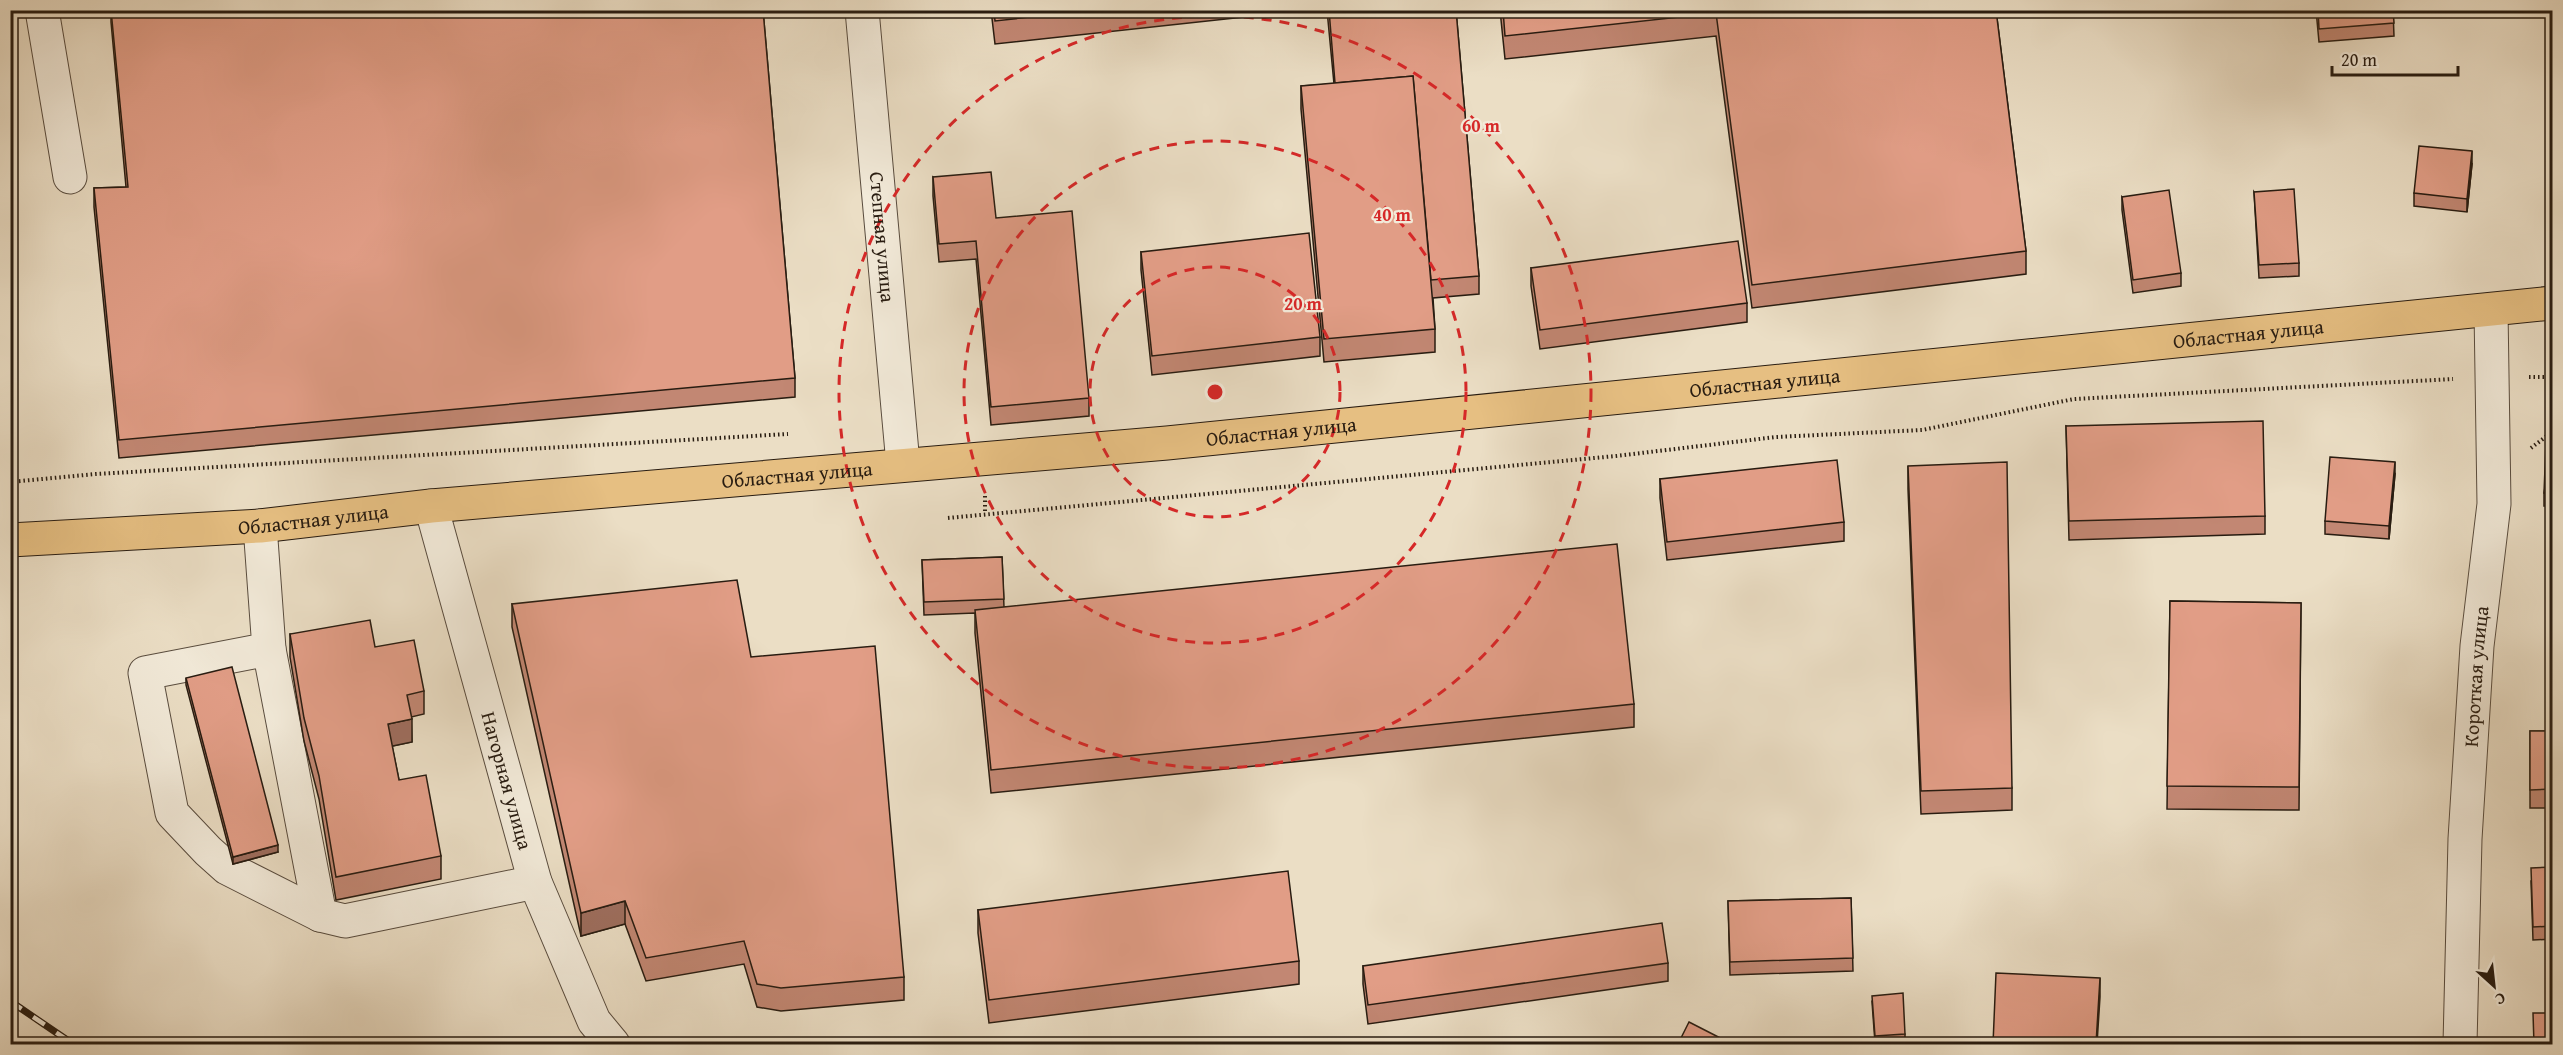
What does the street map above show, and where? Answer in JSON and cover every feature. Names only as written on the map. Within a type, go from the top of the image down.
[{"type":"main road","name":"Областная улица","points":[[10,540],[260,526],[431,506],[903,464],[984,459],[2553,303]]},
{"type":"street","points":[[42,10],[70,177]]},
{"type":"street","name":"Степная улица","points":[[862,10],[903,464]]},
{"type":"street","name":"Короткая улица","points":[[2460,1044],[2465,839],[2476,657],[2494,504],[2491,310]]},
{"type":"street","name":"Нагорная улица","points":[[431,506],[534,882],[594,1021],[613,1044]]},
{"type":"street","points":[[260,526],[269,649],[320,915]]},
{"type":"street","points":[[269,649],[146,673],[172,813],[207,851],[227,868],[320,915],[345,921],[534,882]]},
{"type":"path","points":[[948,518],[1604,458],[1776,437],[1922,430],[2074,399],[2491,377],[2553,377]]},
{"type":"path","points":[[10,482],[96,474],[794,434]]},
{"type":"path","points":[[984,459],[985,514]]},
{"type":"building","points":[[111,10],[763,10],[795,378],[119,440],[94,188],[128,187]]},
{"type":"building","points":[[994,10],[1092,10],[995,21]]},
{"type":"building","points":[[1329,10],[1456,10],[1479,276],[1431,280],[1413,76],[1335,83]]},
{"type":"building","points":[[1503,10],[1996,10],[2026,251],[1752,285],[1716,13],[1505,36]]},
{"type":"building","points":[[2318,10],[2393,10],[2394,23],[2319,29]]},
{"type":"building","points":[[1413,76],[1435,329],[1324,339],[1301,86]]},
{"type":"building","points":[[2419,146],[2472,151],[2467,199],[2414,193]]},
{"type":"building","points":[[991,172],[996,218],[1072,211],[1089,398],[991,407],[976,241],[939,244],[933,177]]},
{"type":"building","points":[[2294,189],[2299,263],[2259,265],[2254,192]]},
{"type":"building","points":[[2169,190],[2181,273],[2133,280],[2122,197]]},
{"type":"building","points":[[1309,233],[1320,337],[1152,356],[1141,252]]},
{"type":"building","points":[[1738,241],[1747,303],[1540,330],[1531,268]]},
{"type":"building","points":[[2263,421],[2265,516],[2069,521],[2066,426]]},
{"type":"building","points":[[2546,443],[2553,443],[2553,493],[2544,493]]},
{"type":"building","points":[[2330,457],[2395,462],[2389,526],[2325,521]]},
{"type":"building","points":[[1837,460],[1844,522],[1667,542],[1660,479]]},
{"type":"building","points":[[2007,462],[2012,788],[1921,791],[1908,466]]},
{"type":"building","points":[[1617,544],[1634,704],[991,770],[975,610]]},
{"type":"building","points":[[1002,557],[1004,599],[924,602],[922,560]]},
{"type":"building","points":[[737,580],[751,657],[875,646],[904,977],[781,988],[757,984],[744,941],[646,958],[625,901],[581,913],[512,604]]},
{"type":"building","points":[[2170,601],[2301,603],[2299,787],[2167,786]]},
{"type":"building","points":[[370,620],[375,647],[414,640],[424,691],[407,695],[412,719],[388,724],[399,780],[426,775],[441,856],[336,877],[319,776],[304,718],[290,634]]},
{"type":"building","points":[[232,667],[278,845],[233,857],[186,678]]},
{"type":"building","points":[[2530,731],[2553,731],[2553,789],[2530,790]]},
{"type":"building","points":[[2553,867],[2553,926],[2533,927],[2531,868]]},
{"type":"building","points":[[1288,871],[1299,961],[989,1000],[978,910]]},
{"type":"building","points":[[1851,898],[1853,958],[1730,962],[1728,901]]},
{"type":"building","points":[[1662,923],[1668,963],[1368,1005],[1363,966]]},
{"type":"building","points":[[1996,973],[2100,978],[2096,1044],[1993,1044]]},
{"type":"building","points":[[1903,993],[1905,1034],[1875,1036],[1872,996]]},
{"type":"building","points":[[2533,1013],[2553,1013],[2553,1044],[2534,1044]]},
{"type":"building","points":[[1689,1022],[1732,1044],[1678,1044]]},
{"type":"building","points":[[1142,1039],[1152,1044],[1139,1044]]},
{"type":"railway","points":[[10,1001],[73,1044]]}]
